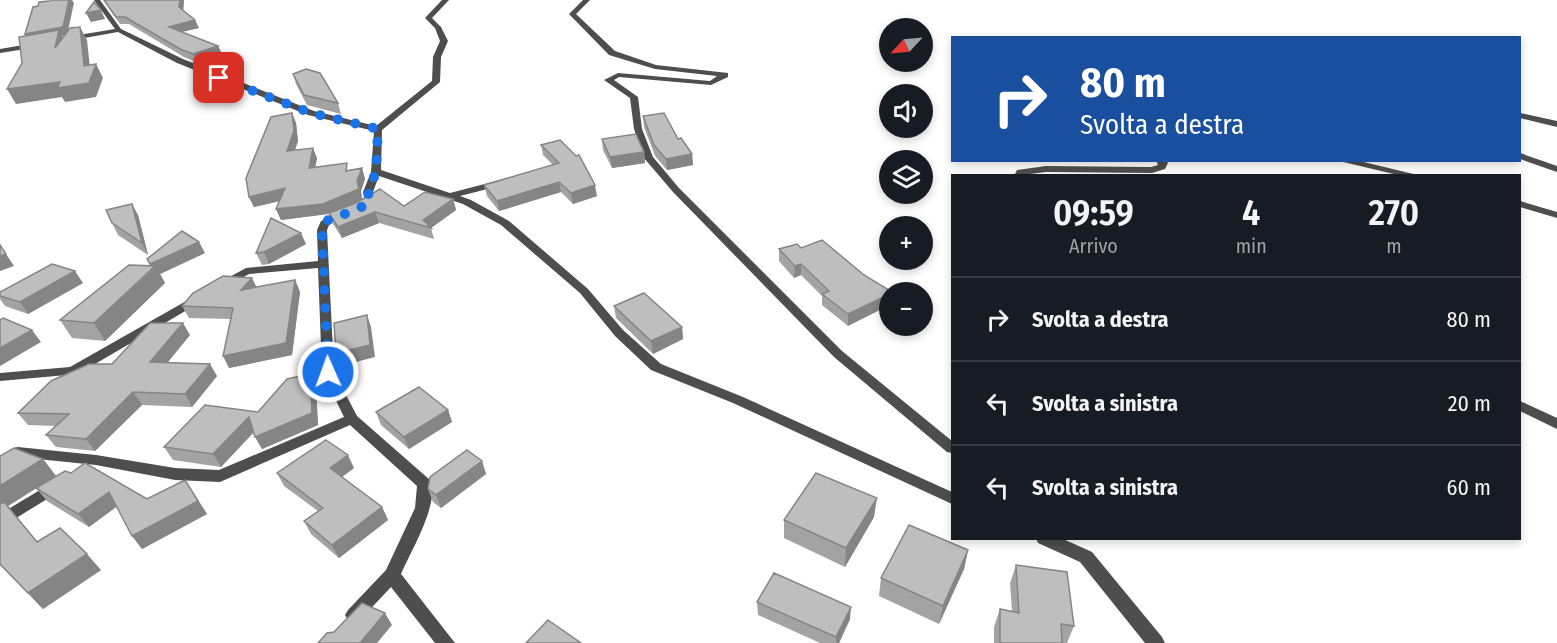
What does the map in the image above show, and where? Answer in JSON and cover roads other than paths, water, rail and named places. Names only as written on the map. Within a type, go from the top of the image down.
[{"type":"street","points":[[97,0],[119,30],[180,61],[311,113],[378,129]]},
{"type":"street","points":[[345,625],[392,575],[423,508],[425,484],[352,419],[328,372],[322,230],[326,221],[370,202],[368,192],[376,172],[378,129],[436,82],[437,57],[444,41],[438,27],[428,18],[446,0]]},
{"type":"street","points":[[587,0],[572,14],[612,53],[655,67],[725,75],[711,83],[618,75],[608,80],[634,97],[638,129],[649,158],[676,190],[838,354],[951,447]]},
{"type":"street","points":[[65,39],[119,30]]},
{"type":"street","points":[[0,51],[43,43]]},
{"type":"street","points":[[1521,116],[1557,124]]},
{"type":"street","points":[[1521,156],[1557,169]]},
{"type":"street","points":[[1019,174],[1046,169],[1152,170],[1162,167],[1162,162]]},
{"type":"street","points":[[1350,162],[1408,174]]},
{"type":"street","points":[[376,172],[467,202],[506,223],[584,291],[619,333],[656,367],[738,400],[951,498]]},
{"type":"street","points":[[449,197],[512,179]]},
{"type":"street","points":[[1521,204],[1557,215]]},
{"type":"street","points":[[0,377],[73,370],[246,271],[324,264]]},
{"type":"street","points":[[1521,406],[1557,424]]},
{"type":"street","points":[[18,452],[96,460],[176,474],[220,476],[352,419]]},
{"type":"street","points":[[0,522],[96,460]]},
{"type":"street","points":[[1048,540],[1086,557]]},
{"type":"street","points":[[1065,540],[1086,557],[1156,643]]},
{"type":"street","points":[[392,575],[446,643]]}]
